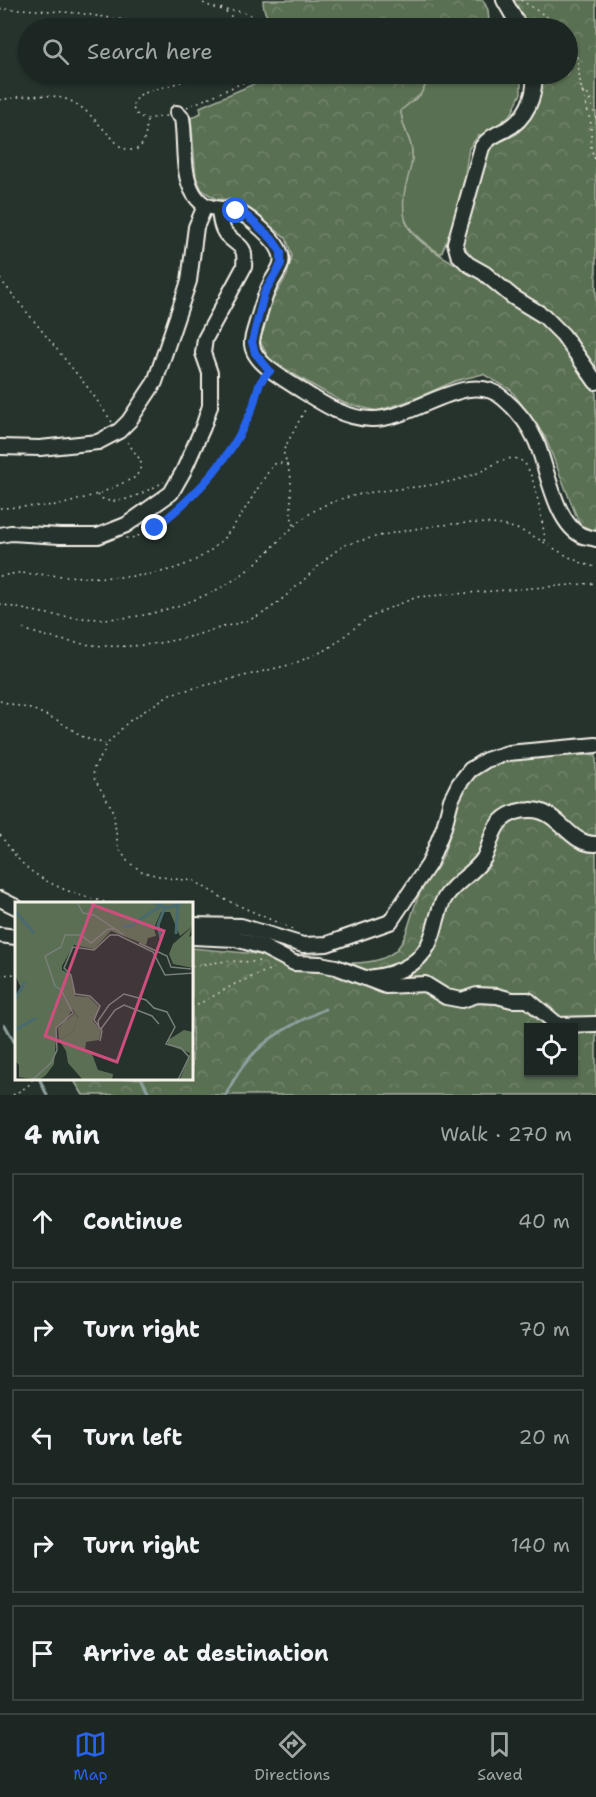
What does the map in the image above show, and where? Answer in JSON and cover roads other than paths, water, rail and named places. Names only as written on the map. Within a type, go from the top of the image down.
[{"type":"street","points":[[504,0],[514,18]]},
{"type":"street","points":[[533,84],[531,102],[525,113],[507,130],[487,140],[482,147],[455,243],[458,254],[468,264],[543,316],[563,335],[596,382]]},
{"type":"street","points":[[177,113],[182,118],[189,179],[194,194],[205,206],[236,211],[247,216],[272,239],[281,252],[281,264],[264,294],[252,342],[255,353],[270,371],[329,408],[351,417],[373,420],[392,417],[459,390],[477,387],[490,389],[519,413],[535,439],[567,524],[581,536],[596,539]]},
{"type":"street","points":[[0,447],[40,448],[98,442],[119,431],[129,421],[155,382],[189,281],[195,227],[205,206]]},
{"type":"street","points":[[0,535],[11,533],[98,536],[126,525],[171,493],[183,472],[210,406],[210,373],[203,354],[205,339],[244,267],[245,254],[238,242],[225,233],[219,210]]},
{"type":"street","points":[[194,925],[241,926],[303,945],[327,944],[390,922],[429,864],[444,827],[451,800],[459,784],[470,770],[486,760],[508,753],[596,745]]},
{"type":"street","points":[[368,978],[394,974],[421,958],[428,948],[442,902],[449,891],[474,870],[483,859],[498,824],[509,814],[531,809],[543,812],[560,822],[579,841],[596,844]]},
{"type":"street","points":[[0,899],[15,906]]},
{"type":"street","points":[[0,935],[15,937]]},
{"type":"street","points":[[194,937],[236,939],[263,947],[294,963],[321,964],[368,978],[386,986],[425,984],[446,997],[462,1000],[477,995],[528,1000],[558,1025],[596,1024]]},
{"type":"waterway","points":[[226,1095],[244,1064],[266,1042],[325,1009]]},
{"type":"waterway","points":[[5,1025],[15,1043]]},
{"type":"waterway","points":[[40,1080],[47,1095]]},
{"type":"waterway","points":[[142,1080],[150,1095]]}]
